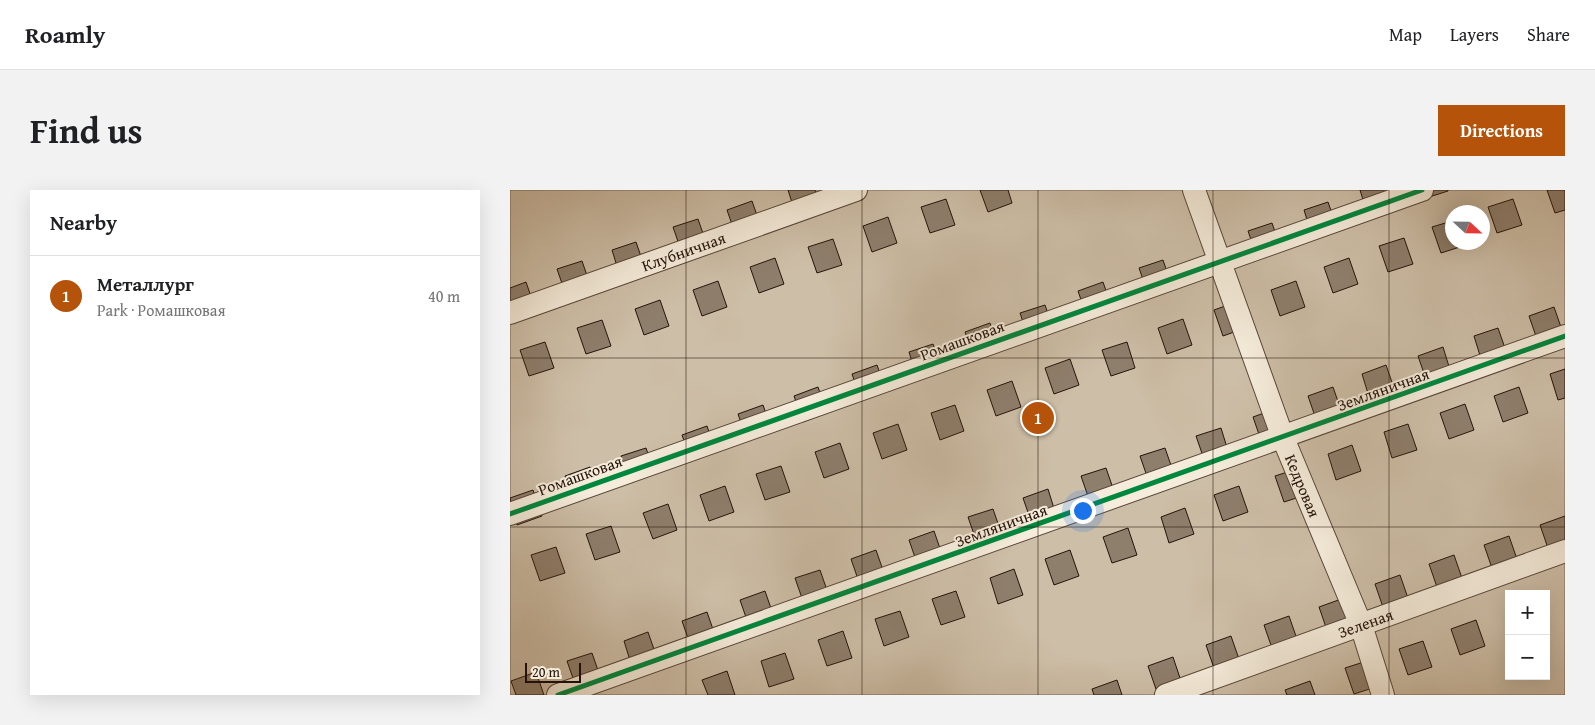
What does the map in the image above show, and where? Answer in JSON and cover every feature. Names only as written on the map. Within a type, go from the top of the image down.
[{"type":"street","name":"Клубничная","points":[[510,312],[856,190]]},
{"type":"street","name":"Кедровая","points":[[1194,190],[1284,438],[1361,625],[1383,695]]},
{"type":"street","name":"Ромашковая","points":[[510,514],[1422,190]]},
{"type":"street","name":"Земляничная","points":[[558,695],[1284,438],[1565,336]]},
{"type":"street","name":"Зеленая","points":[[1166,695],[1565,551]]},
{"type":"shaded area","points":[[510,190],[1565,190],[1565,695],[510,695]]},
{"type":"building","points":[[788,190],[815,190],[821,206],[796,215]]},
{"type":"building","points":[[980,190],[1008,190],[1012,203],[988,212]]},
{"type":"building","points":[[1360,190],[1388,190],[1389,195],[1364,203]]},
{"type":"building","points":[[1420,190],[1448,190],[1448,191],[1423,199]]},
{"type":"building","points":[[1547,190],[1565,190],[1565,210],[1555,213]]},
{"type":"building","points":[[946,199],[955,225],[930,233],[921,207]]},
{"type":"building","points":[[1513,199],[1522,225],[1497,233],[1490,213],[1490,206]]},
{"type":"building","points":[[752,201],[761,227],[736,236],[727,210]]},
{"type":"building","points":[[1328,202],[1337,228],[1312,236],[1304,210]]},
{"type":"building","points":[[888,217],[897,243],[872,252],[863,226]]},
{"type":"building","points":[[698,219],[707,245],[682,253],[673,227]]},
{"type":"building","points":[[1272,223],[1281,249],[1257,257],[1248,231]]},
{"type":"building","points":[[1445,223],[1445,250],[1450,250],[1441,253],[1432,227]]},
{"type":"building","points":[[1404,238],[1413,264],[1388,272],[1379,246]]},
{"type":"building","points":[[833,239],[842,265],[817,273],[808,247]]},
{"type":"building","points":[[636,242],[645,268],[620,276],[612,250]]},
{"type":"building","points":[[775,258],[784,284],[759,293],[750,267]]},
{"type":"building","points":[[1349,258],[1358,284],[1333,293],[1324,267]]},
{"type":"building","points":[[1163,260],[1172,286],[1148,294],[1139,268]]},
{"type":"building","points":[[582,261],[591,287],[566,295],[557,269]]},
{"type":"building","points":[[718,281],[727,307],[702,316],[693,290]]},
{"type":"building","points":[[1296,281],[1305,307],[1280,316],[1271,290]]},
{"type":"building","points":[[526,282],[535,308],[510,317],[510,288]]},
{"type":"building","points":[[1103,282],[1112,308],[1087,317],[1078,291]]},
{"type":"building","points":[[660,300],[669,326],[644,335],[635,309]]},
{"type":"building","points":[[1239,301],[1248,327],[1223,336],[1214,310]]},
{"type":"building","points":[[1045,305],[1054,331],[1029,340],[1020,313]]},
{"type":"building","points":[[1554,307],[1563,333],[1538,342],[1529,316]]},
{"type":"building","points":[[1183,319],[1192,345],[1167,354],[1158,328]]},
{"type":"building","points":[[602,320],[611,346],[586,354],[577,328]]},
{"type":"building","points":[[990,323],[999,349],[974,358],[965,332]]},
{"type":"building","points":[[1498,328],[1507,354],[1482,362],[1474,336]]},
{"type":"building","points":[[545,342],[554,368],[529,376],[520,350]]},
{"type":"building","points":[[1127,342],[1135,368],[1111,376],[1102,350]]},
{"type":"building","points":[[933,344],[942,370],[917,378],[909,352]]},
{"type":"building","points":[[1443,347],[1451,373],[1427,382],[1418,356]]},
{"type":"building","points":[[1070,359],[1079,385],[1054,394],[1045,368]]},
{"type":"building","points":[[877,365],[886,391],[861,400],[852,374]]},
{"type":"building","points":[[1386,365],[1395,391],[1370,400],[1362,374]]},
{"type":"building","points":[[1565,369],[1565,398],[1558,400],[1550,374]]},
{"type":"building","points":[[1012,381],[1021,407],[996,416],[987,390]]},
{"type":"building","points":[[818,387],[827,413],[803,422],[794,396]]},
{"type":"building","points":[[1333,387],[1342,413],[1317,422],[1308,396]]},
{"type":"building","points":[[1519,387],[1528,413],[1503,422],[1494,396]]},
{"type":"building","points":[[1465,404],[1474,430],[1449,439],[1440,413]]},
{"type":"building","points":[[763,405],[772,431],[747,440],[738,414]]},
{"type":"building","points":[[955,405],[964,431],[940,440],[931,413]]},
{"type":"building","points":[[1278,408],[1286,434],[1262,443],[1253,417]]},
{"type":"building","points":[[898,424],[907,450],[882,459],[873,433]]},
{"type":"building","points":[[1408,424],[1417,450],[1392,458],[1384,432]]},
{"type":"building","points":[[707,426],[716,452],[691,461],[682,435]]},
{"type":"building","points":[[1221,428],[1229,454],[1205,462],[1196,436]]},
{"type":"building","points":[[840,443],[849,469],[824,478],[815,452]]},
{"type":"building","points":[[1352,445],[1361,471],[1336,480],[1328,454]]},
{"type":"building","points":[[646,448],[655,474],[630,482],[621,456]]},
{"type":"building","points":[[1165,448],[1174,474],[1149,482],[1140,456]]},
{"type":"building","points":[[781,466],[790,492],[765,500],[756,474]]},
{"type":"building","points":[[590,467],[599,494],[574,502],[565,476]]},
{"type":"building","points":[[1106,468],[1115,494],[1090,502],[1081,476]]},
{"type":"building","points":[[1300,468],[1309,494],[1284,502],[1275,476]]},
{"type":"building","points":[[725,486],[734,512],[709,521],[700,495]]},
{"type":"building","points":[[1239,486],[1248,512],[1223,521],[1214,495]]},
{"type":"building","points":[[1048,489],[1056,515],[1032,524],[1023,498]]},
{"type":"building","points":[[533,490],[542,516],[517,525],[510,498]]},
{"type":"building","points":[[668,504],[677,530],[653,539],[643,513]]},
{"type":"building","points":[[1185,508],[1194,534],[1169,543],[1161,517]]},
{"type":"building","points":[[993,509],[1002,535],[977,543],[968,517]]},
{"type":"building","points":[[1565,516],[1565,545],[1549,551],[1540,525]]},
{"type":"building","points":[[611,526],[620,552],[595,560],[586,534]]},
{"type":"building","points":[[1128,528],[1137,555],[1112,563],[1103,537]]},
{"type":"building","points":[[934,531],[943,557],[918,566],[909,540]]},
{"type":"building","points":[[1509,536],[1518,562],[1493,571],[1484,545]]},
{"type":"building","points":[[556,547],[565,573],[540,581],[531,555]]},
{"type":"building","points":[[876,550],[885,576],[860,585],[851,559]]},
{"type":"building","points":[[1070,550],[1079,576],[1054,585],[1045,559]]},
{"type":"building","points":[[1454,555],[1463,581],[1438,590],[1429,564]]},
{"type":"building","points":[[1014,569],[1023,595],[998,604],[990,578]]},
{"type":"building","points":[[820,570],[829,596],[804,604],[795,578]]},
{"type":"building","points":[[1400,575],[1409,601],[1384,610],[1375,584]]},
{"type":"building","points":[[765,591],[774,617],[749,626],[740,600]]},
{"type":"building","points":[[956,591],[965,617],[941,625],[932,599]]},
{"type":"building","points":[[1344,598],[1353,624],[1328,633],[1319,607]]},
{"type":"building","points":[[900,611],[909,637],[884,646],[875,619]]},
{"type":"building","points":[[707,612],[716,638],[691,647],[682,621]]},
{"type":"building","points":[[1289,616],[1298,642],[1273,651],[1264,625]]},
{"type":"building","points":[[1476,620],[1485,646],[1460,655],[1451,629]]},
{"type":"building","points":[[843,631],[852,658],[827,666],[818,640]]},
{"type":"building","points":[[648,632],[657,658],[632,667],[624,641]]},
{"type":"building","points":[[1231,636],[1240,662],[1215,671],[1206,645]]},
{"type":"building","points":[[1423,641],[1432,667],[1408,675],[1399,649]]},
{"type":"building","points":[[592,653],[601,679],[576,687],[567,661]]},
{"type":"building","points":[[785,653],[794,679],[769,687],[761,661]]},
{"type":"building","points":[[1173,657],[1182,684],[1157,692],[1148,666]]},
{"type":"building","points":[[1370,660],[1379,686],[1354,694],[1345,668]]},
{"type":"building","points":[[727,671],[735,695],[708,695],[702,680]]},
{"type":"building","points":[[536,672],[544,695],[516,695],[511,681]]},
{"type":"building","points":[[1117,680],[1122,695],[1094,695],[1092,689]]},
{"type":"building","points":[[1310,681],[1315,695],[1287,695],[1285,690]]},
{"type":"cycle path","points":[[510,514],[1422,190]]},
{"type":"cycle path","points":[[558,695],[1565,336]]},
{"type":"place","name":"Металлург","points":[[1038,418]]}]
